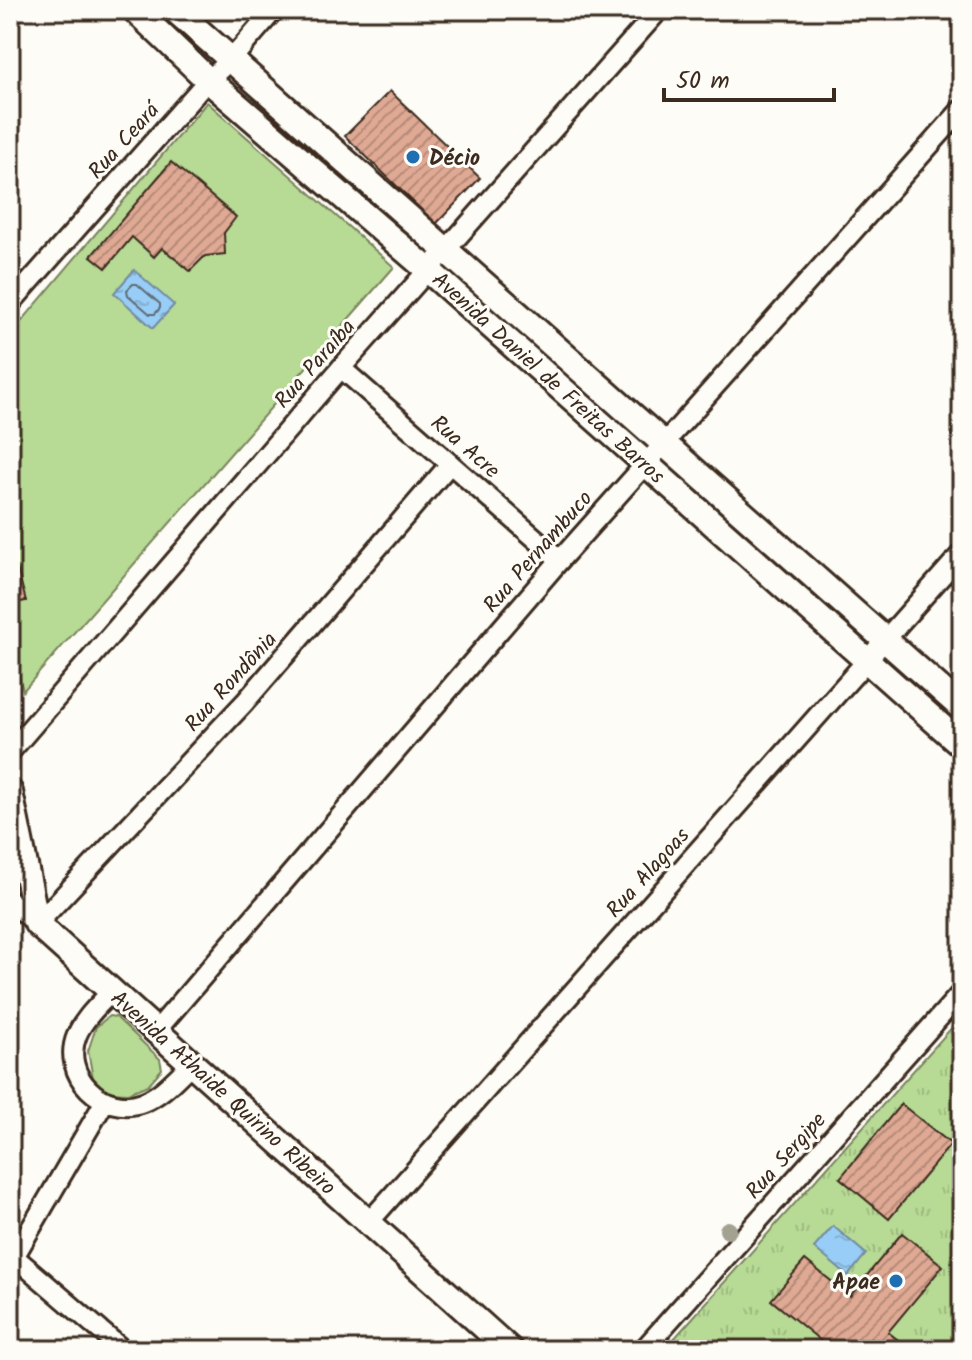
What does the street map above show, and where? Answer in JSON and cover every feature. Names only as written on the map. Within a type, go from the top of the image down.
[{"type":"street","name":"Avenida Daniel de Freitas Barros","points":[[135,10],[208,80],[428,270],[962,745]]},
{"type":"street","name":"Avenida Daniel de Freitas Barros","points":[[175,10],[962,708]]},
{"type":"street","name":"Rua Ceará","points":[[10,304],[274,10]]},
{"type":"street","name":"Rua Paraíba","points":[[10,752],[341,368],[659,10]]},
{"type":"street","name":"Rua Pernambuco","points":[[156,1031],[560,560],[962,109]]},
{"type":"street","name":"Rua Acre","points":[[341,368],[560,560]]},
{"type":"street","name":"Rua Rondônia","points":[[37,924],[245,702],[450,464]]},
{"type":"street","name":"Rua Alagoas","points":[[369,1222],[962,553]]},
{"type":"street","points":[[10,792],[37,924]]},
{"type":"street","points":[[10,901],[37,924]]},
{"type":"street","name":"Avenida Athaide Quirino Ribeiro","points":[[37,924],[510,1350]]},
{"type":"street","points":[[112,991],[85,1021],[73,1052],[83,1084],[95,1096],[127,1105],[144,1102],[159,1093],[192,1063]]},
{"type":"street","name":"Rua Sergipe","points":[[643,1350],[962,992]]},
{"type":"street","points":[[105,1101],[11,1258],[123,1350]]},
{"type":"green space","points":[[207,102],[394,267],[23,691],[10,642],[10,335]]},
{"type":"green space","points":[[109,1016],[116,1017],[160,1059],[162,1069],[148,1085],[128,1093],[108,1092],[93,1078],[88,1051],[96,1027]]},
{"type":"green space","points":[[962,1016],[962,1350],[664,1350]]},
{"type":"water","points":[[134,270],[174,305],[153,328],[114,293]]},
{"type":"water","points":[[833,1226],[866,1254],[848,1276],[814,1248]]},
{"type":"building","points":[[601,10],[622,10],[613,20]]},
{"type":"building","name":"Décio","points":[[390,91],[480,178],[436,224],[345,136]]},
{"type":"building","points":[[171,162],[236,217],[224,233],[225,254],[205,256],[190,271],[162,248],[154,257],[132,237],[106,268],[91,256]]},
{"type":"building","points":[[17,568],[26,601],[10,604],[10,570]]},
{"type":"building","points":[[901,1104],[951,1144],[889,1219],[840,1178]]},
{"type":"building","name":"Apae","points":[[902,1233],[943,1266],[888,1332],[911,1350],[813,1350],[821,1341],[771,1300],[805,1260],[850,1296]]},
{"type":"place","name":"Décio","points":[[413,157]]},
{"type":"place","name":"Apae","points":[[896,1281]]}]
